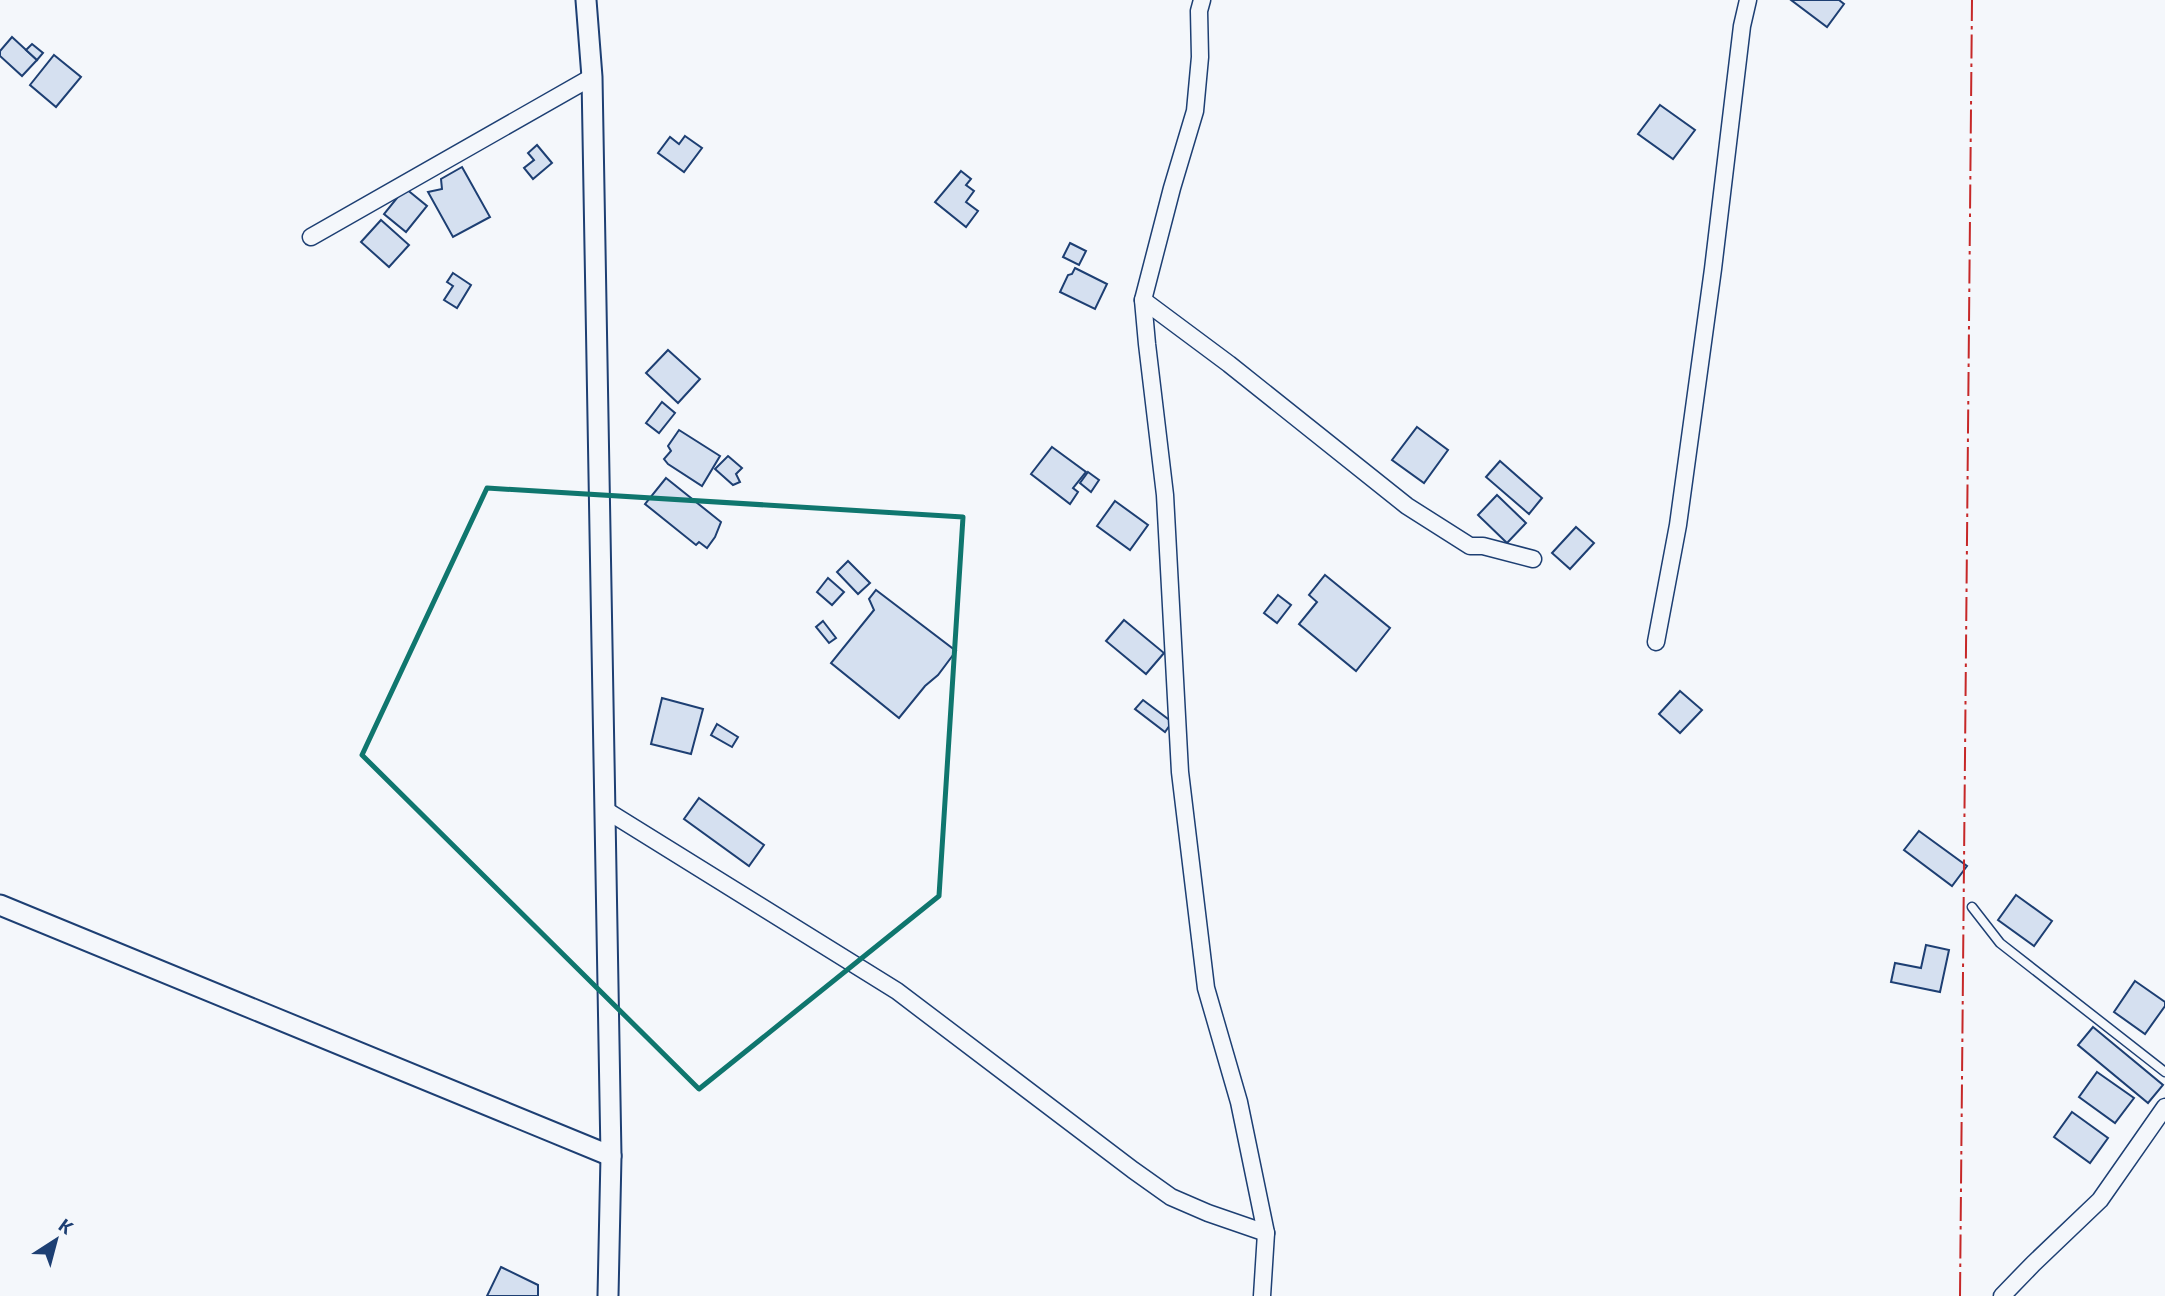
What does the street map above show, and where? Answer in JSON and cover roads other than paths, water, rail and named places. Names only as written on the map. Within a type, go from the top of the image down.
[{"type":"street","points":[[586,0],[592,77],[611,1156],[608,1296]]},
{"type":"street","points":[[1202,0],[1199,11],[1200,57],[1195,111],[1143,300],[1165,495],[1180,772],[1206,988],[1239,1102],[1266,1233],[1262,1296]]},
{"type":"street","points":[[1656,642],[1678,525],[1713,269],[1742,26],[1748,0]]},
{"type":"street","points":[[311,237],[592,77]]},
{"type":"street","points":[[1143,300],[1229,364],[1407,506],[1470,546],[1483,546],[1533,559]]},
{"type":"street","points":[[604,809],[897,991],[1171,1197],[1266,1233]]},
{"type":"street","points":[[0,905],[611,1156]]},
{"type":"street","points":[[2002,1296],[2100,1200],[2165,1107]]},
{"type":"lane","points":[[1972,907],[2000,943],[2165,1072]]}]
